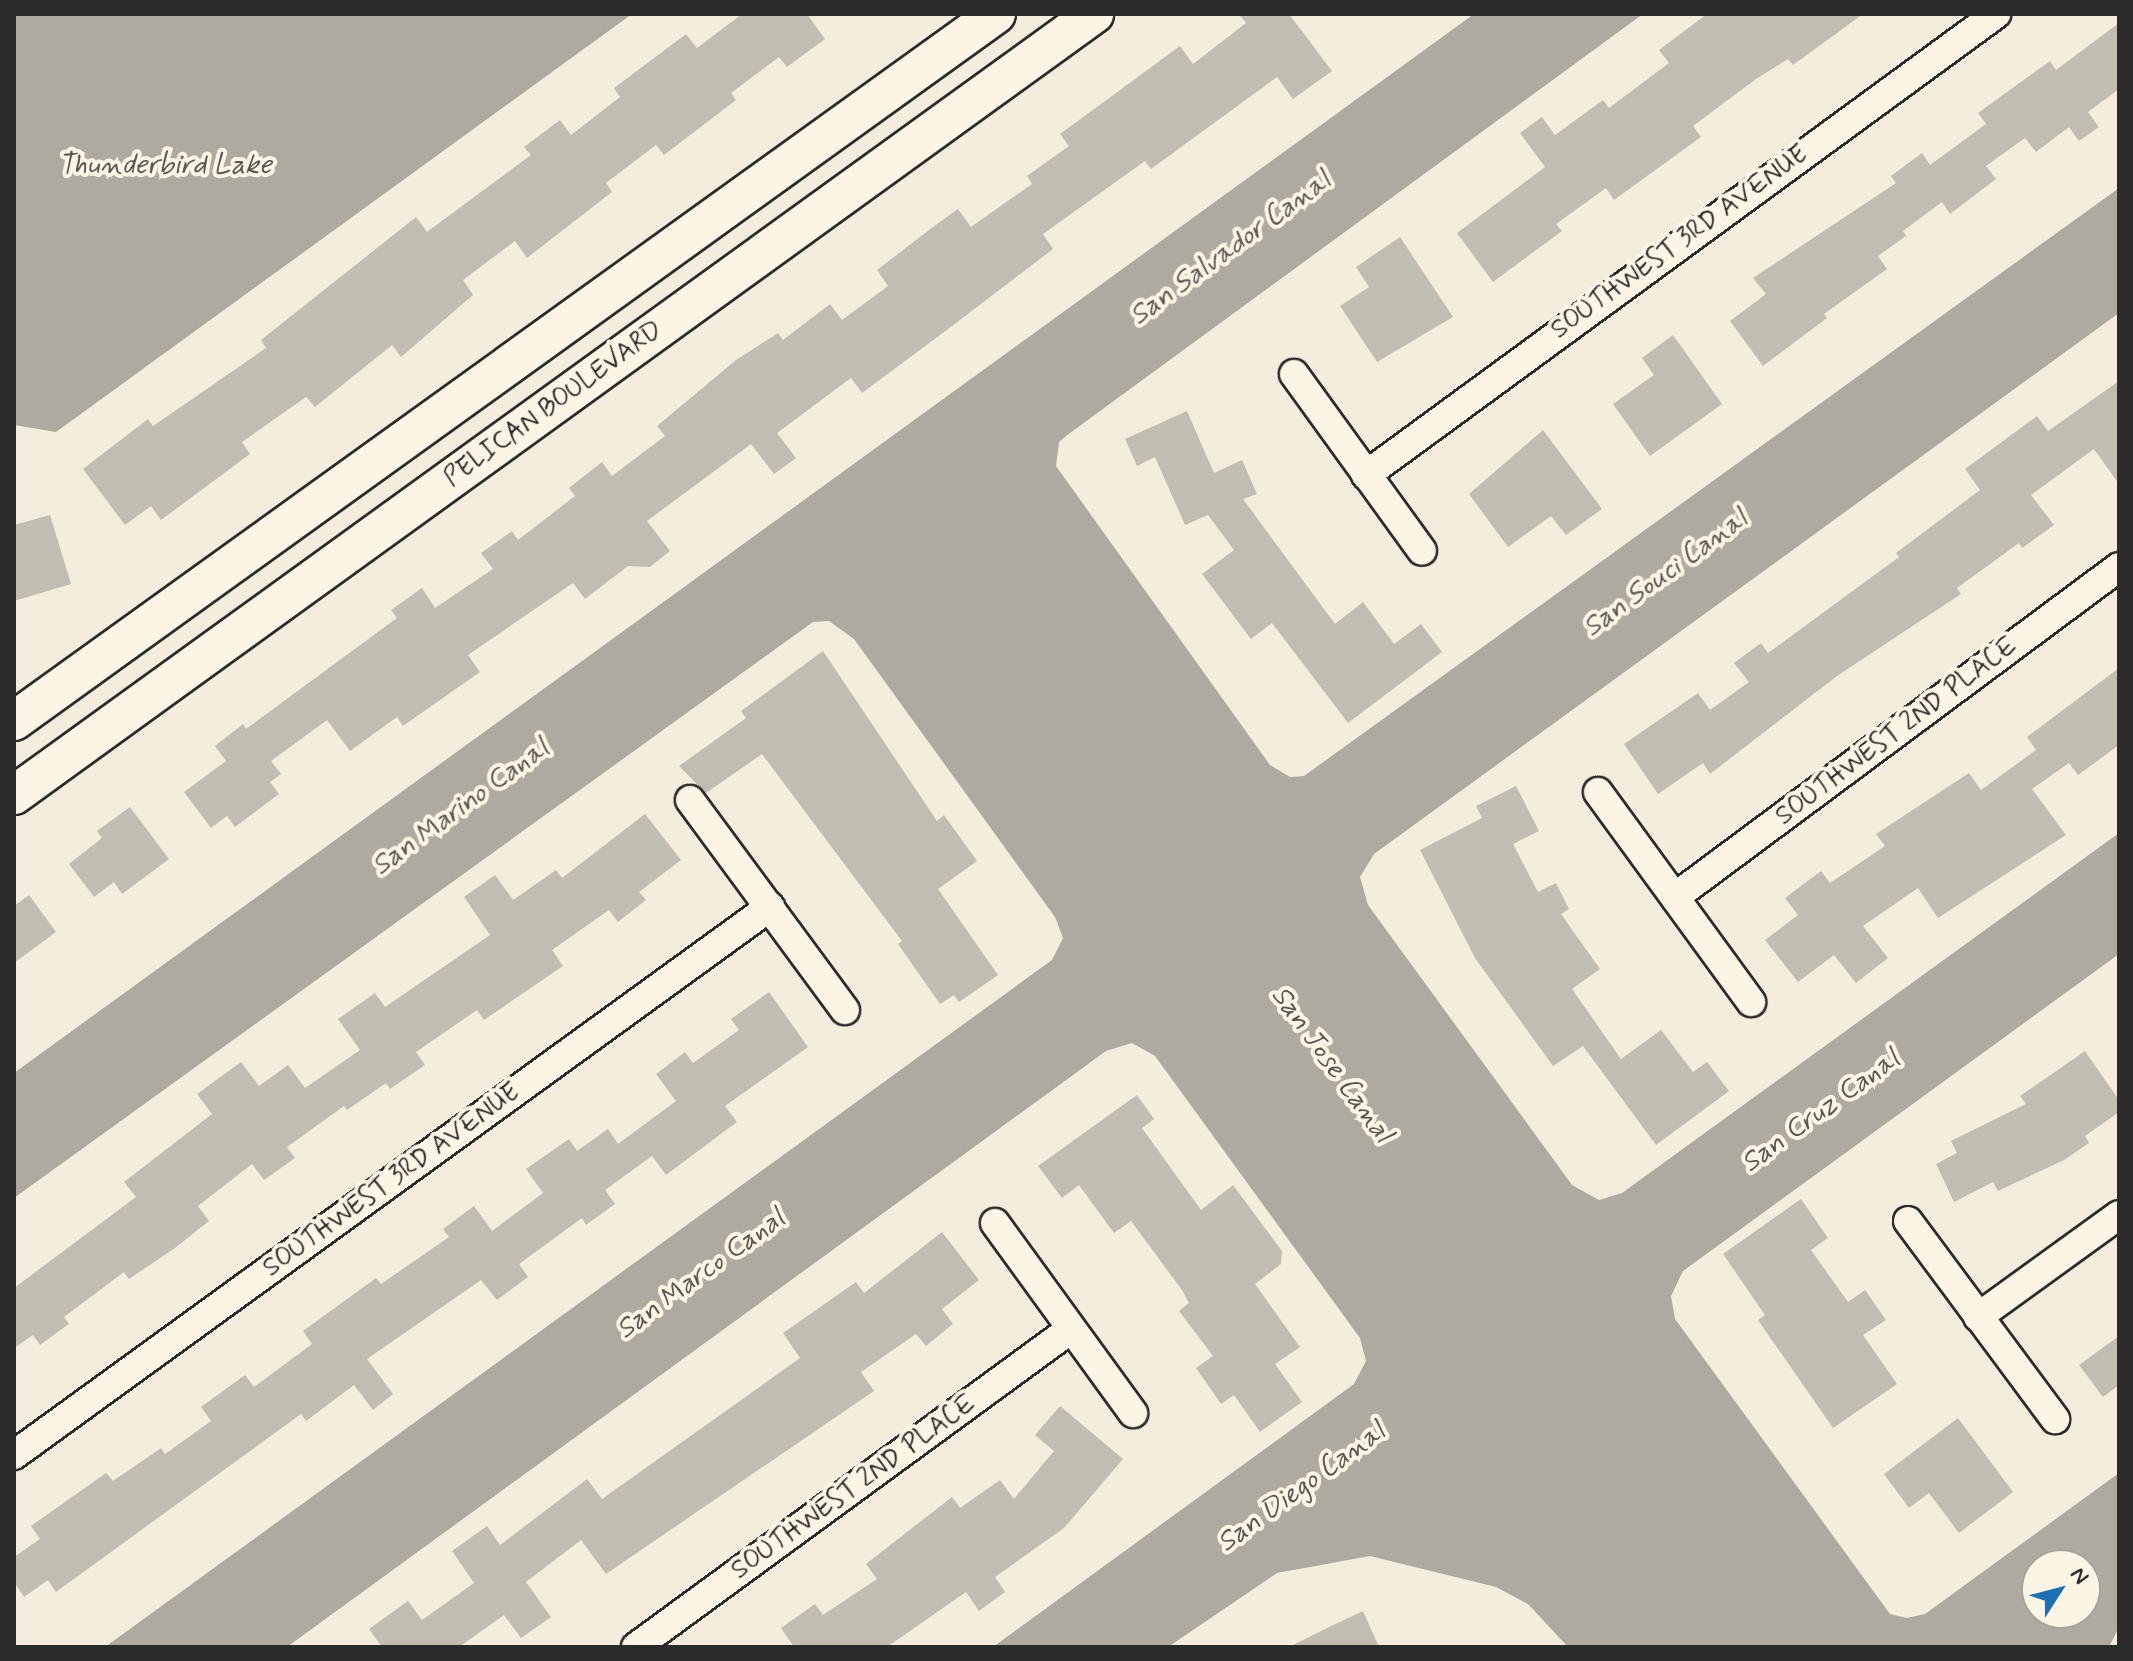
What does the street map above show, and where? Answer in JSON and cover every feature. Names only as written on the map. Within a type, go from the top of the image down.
[{"type":"street","points":[[14,721],[996,14]]},
{"type":"street","name":"PELICAN BOULEVARD","points":[[15,791],[1094,14]]},
{"type":"street","name":"SOUTHWEST 3RD AVENUE","points":[[1366,475],[1996,14]]},
{"type":"street","points":[[688,238],[722,283]]},
{"type":"street","points":[[1294,374],[1422,551]]},
{"type":"street","name":"SOUTHWEST 2ND PLACE","points":[[1675,897],[2119,567]]},
{"type":"street","points":[[1598,792],[1751,1002]]},
{"type":"street","points":[[690,800],[845,1010]]},
{"type":"street","name":"SOUTHWEST 3RD AVENUE","points":[[14,1455],[770,907]]},
{"type":"street","points":[[1978,1317],[2119,1215]]},
{"type":"street","points":[[1908,1221],[2055,1419]]},
{"type":"street","points":[[995,1223],[1133,1413]]},
{"type":"street","name":"SOUTHWEST 2ND PLACE","points":[[636,1647],[1071,1329]]},
{"type":"water","name":"Thunderbird Lake","points":[[14,14],[632,14],[56,432],[14,425]]},
{"type":"water","points":[[1474,14],[1643,14],[1059,442],[1056,466],[1270,765],[1290,777],[1304,776],[2119,188],[2119,313],[1374,854],[1360,877],[1368,905],[1572,1185],[1599,1200],[1622,1193],[2119,833],[2119,954],[1683,1271],[1671,1296],[1675,1319],[1890,1614],[1907,1618],[1925,1614],[2119,1473],[2119,1627],[2109,1647],[1568,1647],[1528,1604],[1496,1587],[1370,1556],[1277,1573],[1168,1647],[993,1647],[1354,1384],[1366,1361],[1360,1338],[1155,1056],[1132,1043],[1106,1051],[287,1647],[105,1647],[1052,960],[1063,938],[1055,917],[854,639],[829,621],[813,622],[14,1198],[14,1073]]},
{"type":"building","points":[[742,14],[807,14],[825,39],[787,67],[779,57],[731,93],[736,100],[664,155],[656,145],[606,183],[612,192],[527,258],[515,241],[463,280],[473,295],[401,357],[392,345],[315,407],[306,397],[242,442],[250,454],[161,520],[151,506],[125,525],[83,469],[148,419],[153,426],[266,348],[261,340],[416,217],[427,232],[531,155],[524,147],[560,120],[571,135],[620,97],[614,88],[686,34],[697,48]]},
{"type":"building","points":[[1239,14],[1289,14],[1332,71],[1293,99],[1277,77],[1151,169],[1145,161],[1043,234],[1053,249],[862,393],[851,378],[777,433],[796,458],[774,474],[751,444],[647,521],[670,551],[650,567],[628,566],[585,599],[573,583],[468,655],[480,672],[403,726],[397,717],[350,751],[327,720],[271,761],[281,774],[270,782],[279,794],[235,827],[227,816],[211,828],[184,792],[226,761],[215,746],[243,724],[246,729],[397,618],[391,610],[422,588],[435,608],[493,569],[481,553],[512,531],[518,540],[575,496],[569,488],[602,462],[612,476],[665,436],[657,426],[736,360],[778,333],[783,340],[830,304],[842,320],[888,286],[877,270],[958,209],[971,227],[1032,184],[1027,176],[1069,146],[1060,134],[1180,46],[1193,64],[1246,23]]},
{"type":"building","points":[[1707,14],[1863,14],[1793,65],[1788,59],[1756,79],[1693,126],[1701,137],[1614,200],[1606,188],[1556,224],[1562,231],[1493,282],[1457,233],[1545,167],[1520,133],[1542,117],[1555,135],[1603,100],[1609,108],[1669,63],[1659,50]]},
{"type":"building","points":[[2119,23],[2119,89],[2088,112],[2099,127],[2079,141],[2069,127],[2036,152],[2025,138],[1986,166],[1996,179],[1950,214],[1942,202],[1903,231],[1906,236],[1878,256],[1887,269],[1824,314],[1827,318],[1763,366],[1730,321],[1766,294],[1753,278],[1896,183],[1891,176],[1922,153],[1930,165],[1986,124],[1978,113],[2050,61],[2056,70]]},
{"type":"building","points":[[1400,237],[1453,317],[1377,362],[1340,306],[1369,287],[1356,267]]},
{"type":"building","points":[[1673,335],[1722,404],[1650,456],[1613,404],[1654,375],[1642,358]]},
{"type":"building","points":[[2119,381],[2119,484],[2094,449],[2031,495],[2054,525],[2022,548],[2019,543],[1957,588],[1961,594],[1837,676],[1710,774],[1703,763],[1658,794],[1624,744],[1698,693],[1710,710],[1749,682],[1734,663],[1761,643],[1768,653],[1899,557],[1896,553],[1980,490],[1965,469],[2037,416],[2048,431]]},
{"type":"building","points":[[1187,411],[1214,473],[1242,460],[1257,494],[1243,499],[1335,624],[1363,602],[1394,644],[1421,624],[1442,652],[1348,723],[1272,623],[1251,639],[1202,574],[1234,550],[1208,515],[1185,525],[1155,457],[1137,466],[1125,439]]},
{"type":"building","points":[[1543,430],[1602,509],[1566,535],[1551,516],[1508,547],[1469,494]]},
{"type":"building","points":[[50,515],[71,584],[14,601],[14,525]]},
{"type":"building","points":[[823,651],[937,821],[944,815],[977,861],[938,889],[998,975],[959,1002],[954,995],[940,1004],[898,944],[902,941],[762,754],[706,793],[679,766],[746,718],[741,711]]},
{"type":"building","points":[[2119,668],[2119,745],[2078,775],[2069,763],[2032,789],[2066,835],[1938,918],[1918,888],[1863,926],[1888,958],[1856,983],[1834,955],[1798,982],[1765,940],[1798,915],[1785,898],[1821,871],[1830,883],[1885,846],[1876,834],[1969,773],[1981,790],[2036,750],[2027,737]]},
{"type":"building","points":[[1516,786],[1539,831],[1513,844],[1538,892],[1556,883],[1569,909],[1561,914],[1600,969],[1572,989],[1621,1059],[1661,1030],[1693,1072],[1707,1062],[1729,1091],[1656,1145],[1583,1046],[1553,1066],[1475,958],[1420,850],[1482,818],[1476,806]]},
{"type":"building","points":[[130,807],[169,859],[122,894],[114,882],[94,897],[69,864],[102,838],[97,831]]},
{"type":"building","points":[[645,814],[681,860],[639,892],[646,900],[618,922],[609,910],[552,950],[563,966],[484,1020],[477,1010],[416,1052],[425,1065],[390,1089],[386,1083],[347,1110],[344,1106],[287,1147],[295,1158],[264,1180],[252,1164],[198,1206],[209,1221],[175,1248],[129,1279],[124,1272],[64,1317],[69,1324],[40,1345],[33,1335],[14,1348],[14,1288],[136,1197],[124,1182],[212,1114],[197,1094],[241,1062],[259,1086],[288,1065],[305,1088],[360,1050],[338,1019],[375,993],[385,1007],[490,935],[464,897],[495,875],[513,900],[556,870],[562,878]]},
{"type":"building","points":[[29,895],[56,932],[14,963],[14,906]]},
{"type":"building","points":[[769,992],[808,1047],[725,1106],[737,1122],[666,1175],[652,1156],[605,1190],[615,1204],[586,1225],[582,1218],[519,1264],[528,1277],[497,1300],[481,1280],[367,1359],[393,1394],[373,1410],[354,1385],[306,1421],[301,1414],[56,1592],[48,1580],[24,1597],[14,1582],[14,1557],[40,1539],[31,1526],[106,1473],[113,1481],[161,1448],[165,1454],[211,1421],[201,1407],[245,1375],[254,1387],[312,1344],[303,1331],[376,1278],[381,1284],[449,1237],[443,1229],[474,1206],[492,1231],[543,1193],[526,1169],[569,1139],[577,1151],[608,1129],[618,1144],[676,1101],[656,1074],[685,1052],[693,1063],[739,1030],[731,1019]]},
{"type":"building","points":[[2085,1051],[2119,1100],[2119,1112],[2085,1136],[2089,1143],[2064,1160],[1998,1191],[1993,1182],[1954,1202],[1936,1164],[1957,1153],[1951,1141],[2026,1104],[2020,1096]]},
{"type":"building","points":[[1137,1095],[1154,1119],[1142,1128],[1201,1210],[1233,1185],[1282,1251],[1281,1264],[1255,1284],[1300,1347],[1275,1364],[1302,1402],[1260,1432],[1234,1395],[1221,1404],[1196,1368],[1213,1356],[1179,1311],[1189,1303],[1182,1290],[1131,1221],[1114,1233],[1079,1185],[1062,1198],[1038,1166]]},
{"type":"building","points":[[1801,1199],[1828,1238],[1811,1250],[1848,1302],[1865,1290],[1886,1320],[1863,1335],[1897,1384],[1833,1428],[1758,1320],[1765,1315],[1723,1254]]},
{"type":"building","points":[[942,1232],[979,1280],[942,1309],[953,1324],[926,1346],[916,1334],[861,1372],[874,1391],[606,1574],[581,1540],[526,1582],[551,1617],[521,1638],[504,1615],[459,1647],[382,1647],[369,1629],[408,1601],[422,1620],[474,1583],[452,1551],[487,1526],[500,1545],[587,1479],[602,1499],[800,1358],[783,1333],[856,1282],[864,1293]]},
{"type":"building","points":[[2119,1336],[2119,1385],[2103,1397],[2079,1365]]},
{"type":"building","points":[[1060,1406],[1123,1459],[1064,1528],[995,1577],[1005,1592],[979,1611],[966,1592],[887,1647],[794,1647],[781,1628],[815,1604],[823,1615],[877,1579],[866,1564],[952,1497],[960,1508],[1000,1480],[1014,1499],[1054,1451],[1035,1435]]},
{"type":"building","points":[[1958,1418],[2013,1492],[1959,1533],[1929,1493],[1909,1508],[1884,1474]]},
{"type":"building","points":[[1363,1611],[1379,1647],[1289,1647],[1325,1629]]},
{"type":"water label","name":"San Salvador Canal","points":[[1231,249]]},
{"type":"water label","name":"San Souci Canal","points":[[1666,574]]},
{"type":"water label","name":"San Marino Canal","points":[[461,808]]},
{"type":"water label","name":"San Jose Canal","points":[[1331,1065]]},
{"type":"water label","name":"San Cruz Canal","points":[[1821,1112]]},
{"type":"water label","name":"San Marco Canal","points":[[701,1275]]},
{"type":"water label","name":"San Diego Canal","points":[[1302,1488]]}]
